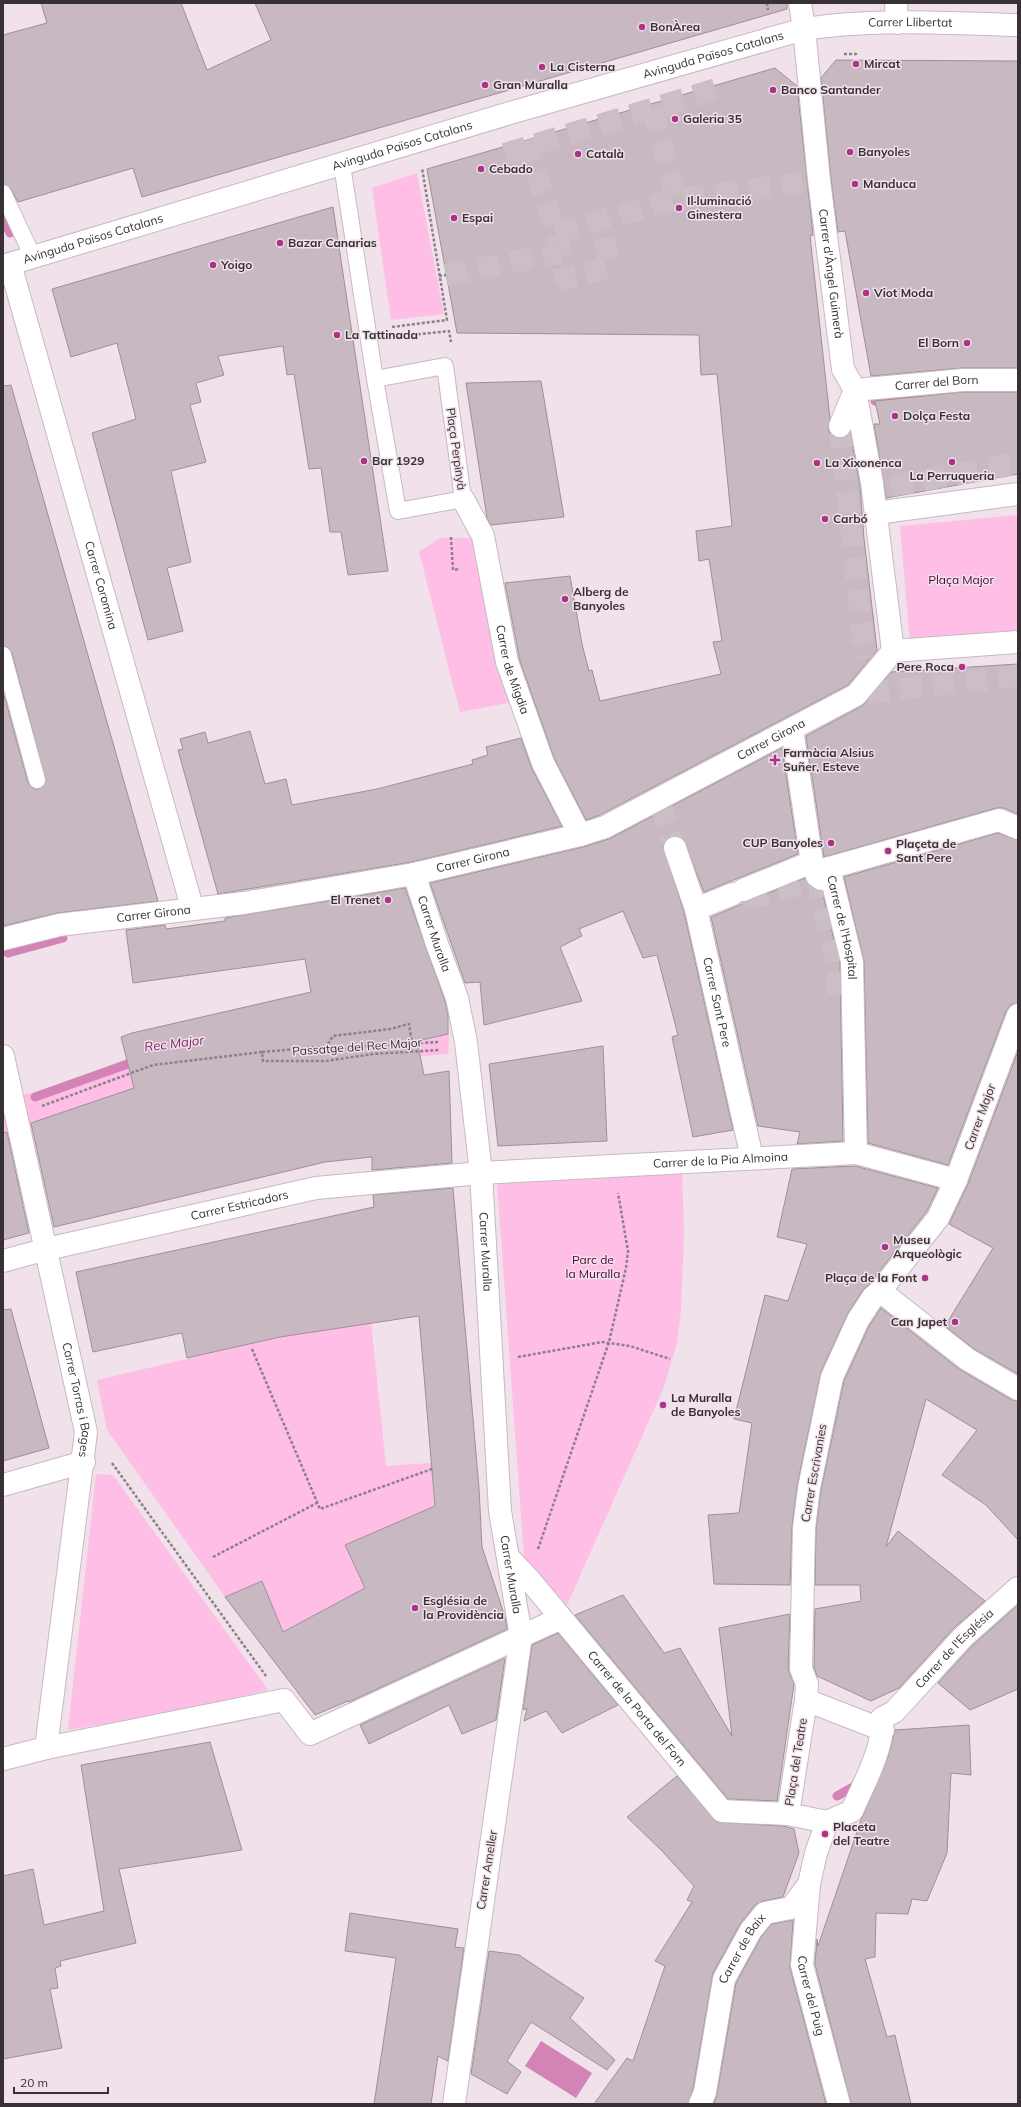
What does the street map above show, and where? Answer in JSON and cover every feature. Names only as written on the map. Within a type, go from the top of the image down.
[{"type":"street","name":"Carrer d'Àngel Guimerà","points":[[800,3],[804,29],[811,182],[828,250],[843,368],[855,390],[874,488],[876,513]]},
{"type":"street","name":"Carrer Llibertat","points":[[804,29],[897,13],[1018,25]]},
{"type":"street","name":"Avinguda Països Catalans","points":[[7,265],[517,111],[804,29]]},
{"type":"street","name":"Carrer Coromina","points":[[7,265],[192,907]]},
{"type":"street","name":"Carrer del Born","points":[[855,390],[963,380],[1018,380]]},
{"type":"street","points":[[840,426],[855,390]]},
{"type":"street","points":[[1018,494],[876,513],[893,650],[1018,642]]},
{"type":"street","name":"Carrer de Migdia","points":[[463,500],[483,536],[507,662],[543,763],[580,835]]},
{"type":"street","name":"Carrer Girona","points":[[3,939],[59,925],[192,907],[244,903],[414,874],[580,835],[605,827],[659,801],[792,729],[868,680],[893,650]]},
{"type":"street","name":"Carrer de l'Hospital","points":[[792,729],[820,871],[852,962],[848,997],[856,1153]]},
{"type":"street","points":[[696,909],[743,891],[820,871],[999,820],[1018,828]]},
{"type":"street","name":"Carrer Sant Pere","points":[[675,848],[696,909],[752,1158]]},
{"type":"street","name":"Carrer Muralla","points":[[414,874],[436,944],[457,998],[466,1042],[481,1173],[500,1511],[521,1636]]},
{"type":"street","name":"Carrer Major","points":[[880,1291],[938,1218],[956,1180],[1018,1014]]},
{"type":"street","name":"Carrer Torras i Bages","points":[[3,1056],[47,1249],[86,1432],[84,1462],[46,1748]]},
{"type":"street","name":"Carrer de la Pia Almoina","points":[[481,1173],[856,1153],[956,1180]]},
{"type":"street","name":"Carrer Estricadors","points":[[3,1260],[316,1188],[481,1173]]},
{"type":"street","points":[[880,1291],[967,1359],[1018,1389]]},
{"type":"street","name":"Carrer Escrivanies","points":[[801,1669],[804,1528],[809,1488],[830,1385],[832,1377],[858,1320],[873,1297],[880,1291]]},
{"type":"street","points":[[3,1485],[84,1462]]},
{"type":"street","name":"Carrer de la Porta del Forn","points":[[508,1557],[528,1578],[722,1811],[788,1814]]},
{"type":"street","name":"Carrer de l'Església","points":[[883,1730],[882,1718],[894,1712],[963,1637],[1018,1588]]},
{"type":"street","points":[[3,1759],[46,1748],[284,1700],[310,1734],[561,1618]]},
{"type":"street","name":"Carrer Ameller","points":[[454,2104],[521,1636]]},
{"type":"street","name":"Plaça del Teatre","points":[[801,1669],[807,1684],[806,1700],[788,1814],[827,1822]]},
{"type":"street","name":"Plaça del Teatre","points":[[806,1700],[883,1730]]},
{"type":"street","points":[[827,1822],[852,1811],[883,1730]]},
{"type":"street","name":"Carrer de Baix","points":[[700,2104],[706,2092],[724,1979],[751,1930],[765,1913],[791,1908],[809,1884],[816,1853],[827,1822]]},
{"type":"street","name":"Carrer del Puig","points":[[809,1884],[802,1965],[838,2102]]},
{"type":"lane","name":"Plaça Perpinyà","points":[[342,165],[375,379],[398,511],[463,500],[445,366],[375,379]]},
{"type":"lane","points":[[3,193],[33,257]]},
{"type":"lane","points":[[3,655],[37,780]]},
{"type":"path","points":[[386,328],[447,320],[421,164]]},
{"type":"path","points":[[439,276],[446,275]]},
{"type":"path","points":[[388,338],[449,331]]},
{"type":"path","points":[[451,538],[453,570]]},
{"type":"path","points":[[16,1116],[153,1065],[318,1047],[318,1052],[367,1046],[412,1044],[409,1024],[390,1029],[333,1036],[328,1044]]},
{"type":"path","name":"Passatge del Rec Major","points":[[262,1052],[263,1061],[326,1061],[373,1054],[437,1051],[444,1046],[438,1042],[412,1044]]},
{"type":"path","points":[[528,1578],[609,1342],[626,1268],[628,1251],[618,1192]]},
{"type":"path","points":[[492,1362],[602,1342],[630,1346],[670,1359]]},
{"type":"path","points":[[252,1349],[320,1509],[432,1469]]},
{"type":"path","points":[[84,1462],[107,1456],[284,1700]]},
{"type":"path","points":[[213,1557],[317,1503]]},
{"type":"green space","points":[[417,173],[444,314],[391,320],[372,188]]},
{"type":"green space","name":"Plaça Major","points":[[1018,515],[1018,633],[910,643],[900,526]]},
{"type":"green space","points":[[440,538],[475,538],[514,702],[460,712],[419,552]]},
{"type":"green space","points":[[443,1010],[449,1034],[448,1054],[331,1065],[38,1121],[3,1162],[3,1096],[35,1093],[127,1059]]},
{"type":"green space","name":"Parc de la Muralla","points":[[682,1171],[684,1236],[681,1310],[677,1342],[664,1387],[567,1605],[524,1557],[497,1183]]},
{"type":"green space","points":[[371,1322],[386,1466],[431,1463],[435,1506],[345,1545],[365,1588],[283,1632],[262,1581],[225,1597],[107,1430],[97,1380],[280,1337]]},
{"type":"green space","points":[[96,1474],[113,1475],[268,1690],[184,1710],[68,1730]]},
{"type":"shaded area","points":[[541,2041],[592,2073],[576,2098],[525,2066]]},
{"type":"building","points":[[41,3],[181,3],[207,70],[271,40],[255,3],[787,3],[787,9],[142,197],[133,168],[18,202],[11,189],[3,184],[3,35],[47,23]]},
{"type":"building","points":[[836,60],[1018,61],[1018,368],[962,368],[871,376],[845,231],[838,232],[831,179],[821,78]]},
{"type":"building","points":[[775,68],[797,86],[813,235],[810,236],[830,419],[828,428],[830,434],[836,438],[842,438],[850,433],[860,485],[864,539],[877,650],[848,685],[600,815],[586,820],[554,758],[520,661],[505,583],[570,576],[582,644],[589,671],[592,670],[600,701],[721,674],[713,642],[722,641],[709,559],[699,561],[696,531],[732,526],[717,374],[701,375],[699,335],[457,333],[427,169]]},
{"type":"building","points":[[333,207],[388,571],[348,575],[341,532],[330,532],[321,468],[309,469],[294,374],[287,375],[283,346],[218,356],[224,375],[196,383],[201,402],[190,405],[206,462],[171,471],[191,562],[167,568],[183,631],[148,640],[92,433],[136,419],[117,343],[71,357],[52,289]]},
{"type":"building","points":[[541,381],[564,517],[491,525],[487,518],[466,383]]},
{"type":"building","points":[[11,385],[158,901],[57,913],[3,926],[3,691],[28,783],[34,789],[39,789],[46,782],[12,653],[9,648],[3,646],[3,386]]},
{"type":"building","points":[[964,392],[1018,392],[1018,474],[886,498],[874,424],[880,424],[875,401]]},
{"type":"building","points":[[1018,664],[1018,814],[1004,808],[996,808],[824,857],[806,736],[862,706],[891,672]]},
{"type":"building","points":[[250,731],[265,784],[286,779],[292,805],[377,789],[473,764],[472,760],[488,755],[486,747],[521,738],[532,769],[562,826],[412,862],[218,894],[178,750],[183,749],[180,739],[205,732],[208,743]]},
{"type":"building","points":[[782,748],[798,854],[704,892],[683,839],[678,836],[671,836],[666,840],[663,846],[684,912],[733,1130],[693,1137],[672,1037],[678,1035],[657,955],[643,958],[623,911],[579,929],[582,936],[560,947],[582,1001],[484,1025],[480,982],[465,983],[430,883],[583,847],[609,839]]},
{"type":"building","points":[[998,833],[1018,840],[1018,1003],[1010,1005],[1006,1011],[948,1165],[868,1143],[864,962],[844,877]]},
{"type":"building","points":[[805,878],[813,889],[822,891],[840,964],[843,1141],[797,1144],[800,1132],[758,1126],[711,917]]},
{"type":"building","points":[[405,888],[445,1001],[448,1015],[448,1034],[417,1041],[424,1075],[449,1071],[452,1163],[372,1170],[372,1157],[325,1162],[54,1227],[31,1123],[134,1088],[121,1037],[132,1033],[311,992],[305,959],[133,983],[126,930],[165,925],[166,929],[225,921],[225,918]]},
{"type":"building","points":[[603,1046],[607,1141],[498,1146],[489,1064]]},
{"type":"building","points":[[1018,1051],[1018,1374],[974,1349],[945,1326],[993,1248],[949,1224],[968,1184]]},
{"type":"building","points":[[7,1132],[29,1233],[3,1240],[3,1133]]},
{"type":"building","points":[[855,1166],[938,1188],[927,1211],[863,1290],[848,1313],[821,1372],[797,1486],[792,1528],[790,1585],[714,1584],[708,1515],[739,1513],[752,1423],[734,1419],[765,1295],[788,1301],[807,1244],[777,1237],[792,1169]]},
{"type":"building","points":[[453,1188],[479,1488],[482,1547],[505,1617],[507,1629],[349,1702],[348,1701],[315,1715],[225,1597],[262,1581],[283,1632],[365,1588],[345,1545],[435,1506],[419,1316],[280,1337],[187,1358],[182,1333],[93,1352],[76,1272],[374,1207],[373,1195]]},
{"type":"building","points":[[881,1308],[959,1369],[1012,1400],[1018,1401],[1018,1540],[986,1505],[942,1475],[977,1430],[926,1399],[886,1547],[898,1531],[985,1601],[954,1628],[899,1688],[871,1701],[817,1676],[814,1667],[815,1609],[861,1601],[860,1585],[815,1585],[816,1529],[821,1490],[844,1381],[869,1326]]},
{"type":"building","points":[[11,1309],[49,1448],[3,1461],[3,1310]]},
{"type":"building","points":[[623,1595],[664,1653],[680,1648],[732,1736],[719,1628],[790,1614],[788,1669],[794,1684],[777,1801],[728,1799],[575,1615]]},
{"type":"building","points":[[1018,1605],[1018,1689],[970,1710],[938,1683],[972,1646]]},
{"type":"building","points":[[558,1633],[618,1705],[562,1733],[546,1711],[524,1721],[527,1708],[523,1710],[532,1645]]},
{"type":"building","points":[[505,1658],[496,1720],[462,1734],[449,1705],[369,1744],[360,1725]]},
{"type":"building","points":[[969,1725],[971,1775],[951,1773],[947,1853],[927,1901],[912,1899],[908,1914],[876,1913],[875,1957],[865,1959],[887,2037],[895,2035],[911,2104],[851,2104],[815,1964],[817,1939],[818,1946],[861,1820],[888,1757],[895,1730]]},
{"type":"building","points":[[210,1742],[242,1850],[119,1869],[136,1943],[60,1961],[61,1966],[55,1968],[58,1988],[50,1989],[62,2048],[3,2059],[3,1876],[33,1869],[44,1925],[104,1911],[81,1765]]},
{"type":"building","points":[[677,1776],[717,1822],[783,1826],[794,1829],[799,1853],[783,1897],[763,1901],[755,1905],[740,1924],[713,1973],[693,2089],[688,2104],[594,2104],[627,2058],[633,2061],[665,1966],[655,1961],[692,1902],[687,1900],[694,1886],[662,1851],[627,1817]]},
{"type":"building","points":[[350,1913],[458,1929],[455,1947],[464,1948],[448,2061],[438,2056],[431,2104],[374,2104],[396,1958],[345,1951]]},
{"type":"building","points":[[793,1920],[790,1968],[826,2104],[714,2104],[736,1983],[761,1937],[772,1924]]},
{"type":"building","points":[[489,1951],[519,1955],[584,1998],[570,2018],[615,2060],[607,2070],[531,2022],[507,2061],[521,2072],[507,2094],[471,2074]]},
{"type":"waterway","points":[[3,219],[10,233]]},
{"type":"waterway","points":[[875,401],[915,395]]},
{"type":"waterway","points":[[8,953],[63,938]]},
{"type":"waterway","name":"Rec Major","points":[[35,1097],[139,1060]]},
{"type":"waterway","points":[[837,1796],[855,1786],[858,1780]]},
{"type":"tunnel","points":[[505,154],[723,87],[723,84]]},
{"type":"tunnel","points":[[652,109],[677,199]]},
{"type":"tunnel","points":[[527,140],[556,233],[566,279],[611,266],[600,221]]},
{"type":"tunnel","points":[[556,233],[677,199],[803,183]]},
{"type":"tunnel","points":[[446,275],[560,253]]},
{"type":"tunnel","points":[[840,426],[865,658]]},
{"type":"tunnel","points":[[891,486],[1018,463]]},
{"type":"tunnel","points":[[867,693],[1018,676]]},
{"type":"tunnel","points":[[660,803],[675,848]]},
{"type":"tunnel","points":[[817,876],[838,969],[838,998],[842,997]]},
{"type":"tunnel","points":[[748,894],[751,898],[821,879]]},
{"type":"place","name":"BonÀrea","points":[[642,27]]},
{"type":"place","name":"Mircat","points":[[856,64]]},
{"type":"place","name":"La Cisterna","points":[[542,67]]},
{"type":"place","name":"Gran Muralla","points":[[485,85]]},
{"type":"place","name":"Banco Santander","points":[[773,90]]},
{"type":"place","name":"Galeria 35","points":[[675,119]]},
{"type":"place","name":"Banyoles","points":[[850,152]]},
{"type":"place","name":"Català","points":[[578,154]]},
{"type":"place","name":"Cebado","points":[[481,169]]},
{"type":"place","name":"Manduca","points":[[855,184]]},
{"type":"place","name":"Il·luminació Ginestera","points":[[679,208]]},
{"type":"place","name":"Espai","points":[[454,218]]},
{"type":"place","name":"Bazar Canarias","points":[[280,243]]},
{"type":"place","name":"Yoigo","points":[[213,265]]},
{"type":"place","name":"Viot Moda","points":[[866,293]]},
{"type":"place","name":"La Tattinada","points":[[337,335]]},
{"type":"place","name":"El Born","points":[[967,343]]},
{"type":"place","name":"Dolça Festa","points":[[895,416]]},
{"type":"place","name":"Bar 1929","points":[[364,461]]},
{"type":"place","name":"La Perruqueria","points":[[952,462]]},
{"type":"place","name":"La Xixonenca","points":[[817,463]]},
{"type":"place","name":"Carbó","points":[[825,519]]},
{"type":"place","name":"Alberg de Banyoles","points":[[565,599]]},
{"type":"place","name":"Pere Roca","points":[[962,667]]},
{"type":"place","name":"Farmàcia Alsius Suñer, Esteve","points":[[775,760]]},
{"type":"place","name":"CUP Banyoles","points":[[831,843]]},
{"type":"place","name":"Plaçeta de Sant Pere","points":[[888,851]]},
{"type":"place","name":"El Trenet","points":[[388,900]]},
{"type":"place","name":"Museu Arqueològic","points":[[885,1247]]},
{"type":"place","name":"Plaça de la Font","points":[[925,1278]]},
{"type":"place","name":"Can Japet","points":[[955,1322]]},
{"type":"place","name":"La Muralla de Banyoles","points":[[663,1405]]},
{"type":"place","name":"Església de la Providència","points":[[415,1608]]},
{"type":"place","name":"Placeta del Teatre","points":[[825,1834]]}]
